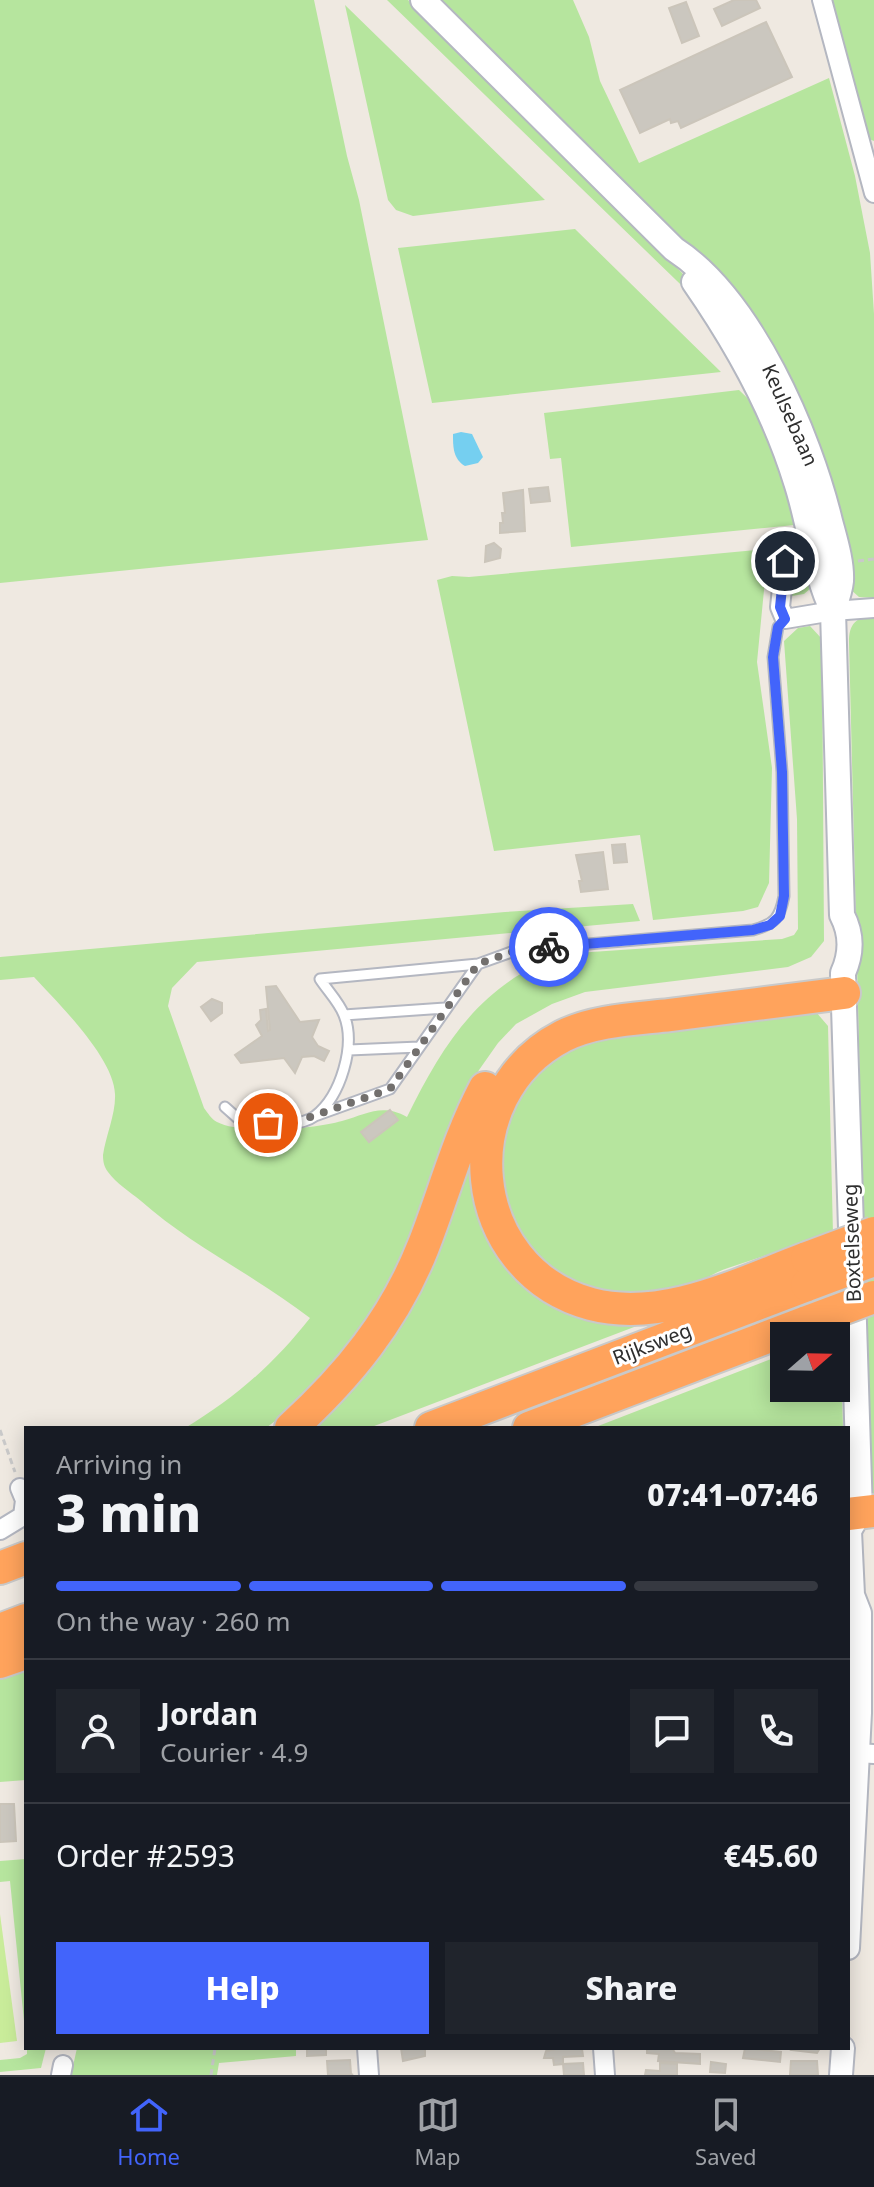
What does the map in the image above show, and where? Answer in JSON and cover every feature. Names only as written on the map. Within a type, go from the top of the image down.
[{"type":"highway","points":[[844,983],[625,1020],[575,1031],[544,1048],[514,1077],[497,1106],[486,1146],[489,1196],[504,1236],[533,1272],[550,1285],[590,1304],[636,1309],[685,1302],[807,1271],[874,1233]]},
{"type":"highway","points":[[293,1426],[340,1381],[378,1335],[424,1246],[460,1141],[483,1091],[500,1065],[518,1047],[556,1020],[595,1008],[844,983]]},
{"type":"highway","name":"Rijksweg","points":[[436,1426],[807,1271],[874,1260]]},
{"type":"highway","name":"Rijksweg","points":[[534,1426],[874,1297]]},
{"type":"highway","points":[[0,1568],[24,1559]]},
{"type":"highway","points":[[0,1592],[24,1583]]},
{"type":"highway","points":[[0,1630],[24,1621]]},
{"type":"highway","points":[[0,1662],[24,1654]]},
{"type":"main road","name":"Keulsebaan","points":[[423,0],[674,249],[749,368],[774,421],[807,517],[821,586],[833,611],[842,915]]},
{"type":"main road","name":"Boxtelseweg","points":[[842,915],[849,928],[850,958],[844,983],[861,1513]]},
{"type":"street","points":[[822,0],[874,193]]},
{"type":"street","points":[[785,561],[780,607],[785,619],[874,608]]},
{"type":"street","points":[[20,1488],[24,1498]]},
{"type":"street","points":[[0,1530],[23,1516],[24,1508]]},
{"type":"street","name":"Boxtelseweg","points":[[850,1914],[859,1763],[867,1711],[860,1613],[867,1602],[865,1536],[861,1513]]},
{"type":"street","points":[[367,2050],[369,2075]]},
{"type":"street","points":[[603,2050],[605,2075]]},
{"type":"street","points":[[841,2075],[843,2050]]},
{"type":"lane","points":[[315,1116],[340,1084],[349,1050],[344,1015],[320,979],[478,964],[517,950],[753,930],[770,925],[780,916],[784,896],[782,772],[773,657],[778,627],[785,619]]},
{"type":"lane","points":[[225,1107],[243,1123],[293,1123],[390,1089],[478,964]]},
{"type":"lane","points":[[344,1015],[445,1008]]},
{"type":"lane","points":[[349,1050],[419,1047]]},
{"type":"path","points":[[0,1430],[20,1488]]},
{"type":"path","points":[[211,2075],[215,2050]]},
{"type":"green space","points":[[0,0],[314,0],[359,200],[428,540],[0,583]]},
{"type":"green space","points":[[387,0],[408,0],[623,211],[682,273],[709,312]]},
{"type":"green space","points":[[438,0],[573,0],[589,37],[600,81],[639,163],[829,78],[855,176],[870,253],[874,314],[874,598],[859,597],[850,589],[718,280],[665,222]]},
{"type":"green space","points":[[830,0],[874,0],[874,141],[869,139]]},
{"type":"green space","points":[[345,5],[545,200],[413,216],[396,210],[388,200]]},
{"type":"green space","points":[[575,229],[721,372],[432,403],[398,248]]},
{"type":"green space","points":[[739,390],[766,416],[804,524],[571,547],[561,458],[550,459],[544,413]]},
{"type":"green space","points":[[810,545],[816,584],[804,594],[792,596],[788,578],[791,547]]},
{"type":"green space","points":[[768,549],[757,662],[772,768],[769,883],[758,907],[653,920],[640,835],[494,851],[437,580],[452,576],[469,577]]},
{"type":"green space","points":[[874,615],[874,1495],[870,1487],[849,642],[850,630],[855,622]]},
{"type":"green space","points":[[810,626],[822,639],[824,941],[811,957],[788,967],[585,992],[552,1004],[516,1024],[479,1070],[458,1111],[404,1258],[351,1349],[292,1408],[269,1426],[188,1426],[253,1379],[310,1318],[182,1233],[111,1176],[103,1155],[115,1094],[105,1064],[70,1016],[34,977],[0,980],[0,957],[505,912],[633,904],[640,921],[197,962],[172,988],[168,1006],[204,1108],[217,1122],[260,1130],[330,1124],[382,1110],[407,1117],[435,1064],[468,1019],[487,999],[534,967],[562,954],[782,939],[794,935],[798,929],[797,819],[784,641],[798,628]]},
{"type":"green space","points":[[816,1012],[828,1026],[833,1234],[728,1268],[684,1288],[642,1294],[592,1290],[578,1284],[546,1262],[526,1240],[511,1216],[502,1190],[502,1136],[511,1110],[526,1086],[552,1059],[600,1038]]},
{"type":"green space","points":[[477,1118],[498,1243],[642,1324],[374,1426],[302,1426],[363,1362]]},
{"type":"green space","points":[[770,1359],[770,1402],[842,1402],[843,1426],[598,1426]]},
{"type":"green space","points":[[24,1652],[24,1780],[0,1782],[0,1658]]},
{"type":"green space","points":[[24,1859],[24,2021],[10,1881],[0,1882],[0,1861]]},
{"type":"green space","points":[[0,1914],[17,2041],[0,2043]]},
{"type":"green space","points":[[27,2050],[46,2050],[41,2068],[0,2072],[0,2060],[27,2054]]},
{"type":"green space","points":[[77,2050],[296,2050],[296,2056],[219,2063],[217,2075],[71,2075]]},
{"type":"water","points":[[453,434],[472,434],[483,457],[478,463],[465,466],[456,456]]},
{"type":"building","points":[[734,0],[756,0],[760,8],[722,26],[714,9]]},
{"type":"building","points":[[686,2],[699,36],[682,43],[669,8]]},
{"type":"building","points":[[766,22],[792,77],[681,128],[678,121],[671,123],[670,119],[640,133],[620,90]]},
{"type":"building","points":[[548,487],[550,501],[531,503],[529,489]]},
{"type":"building","points":[[523,490],[525,531],[500,533],[502,513],[505,513],[503,493]]},
{"type":"building","points":[[494,543],[501,549],[500,558],[485,562],[486,546]]},
{"type":"building","points":[[625,844],[627,862],[614,863],[612,845]]},
{"type":"building","points":[[603,852],[608,889],[581,892],[579,881],[582,881],[576,855]]},
{"type":"building","points":[[276,986],[300,1022],[319,1020],[312,1037],[318,1046],[329,1051],[324,1061],[314,1056],[302,1057],[295,1073],[284,1058],[241,1063],[235,1055],[262,1036],[256,1025],[261,1020],[260,1010],[266,1009],[270,1030],[266,987]]},
{"type":"building","points":[[212,999],[222,1003],[222,1013],[211,1021],[201,1007]]},
{"type":"building","points":[[390,1110],[398,1120],[369,1142],[361,1132]]},
{"type":"building","points":[[0,1804],[14,1804],[16,1841],[0,1842]]},
{"type":"building","points":[[307,2050],[326,2050],[326,2055],[307,2056]]},
{"type":"building","points":[[401,2050],[425,2050],[425,2056],[403,2061]]},
{"type":"building","points":[[582,2050],[583,2056],[563,2057],[563,2064],[554,2065],[553,2058],[544,2058],[546,2051]]},
{"type":"building","points":[[647,2050],[673,2050],[675,2053],[700,2054],[700,2064],[658,2061],[659,2054],[647,2053]]},
{"type":"building","points":[[745,2050],[781,2052],[780,2062],[743,2058]]},
{"type":"building","points":[[791,2050],[819,2050],[817,2053]]},
{"type":"building","points":[[350,2060],[353,2075],[328,2075],[327,2061]]},
{"type":"building","points":[[791,2061],[817,2061],[818,2075],[790,2075]]},
{"type":"building","points":[[711,2062],[726,2064],[725,2073],[710,2072]]},
{"type":"building","points":[[583,2063],[584,2075],[564,2075],[563,2064]]},
{"type":"building","points":[[660,2063],[677,2064],[677,2075],[645,2075],[646,2070],[660,2071]]},
{"type":"way so far","points":[[268,1123],[293,1123],[390,1089],[478,964],[517,950],[549,947]]},
{"type":"route","points":[[549,947],[753,930],[770,925],[780,916],[784,896],[782,772],[773,657],[778,627],[785,619],[780,607],[785,561]]}]
